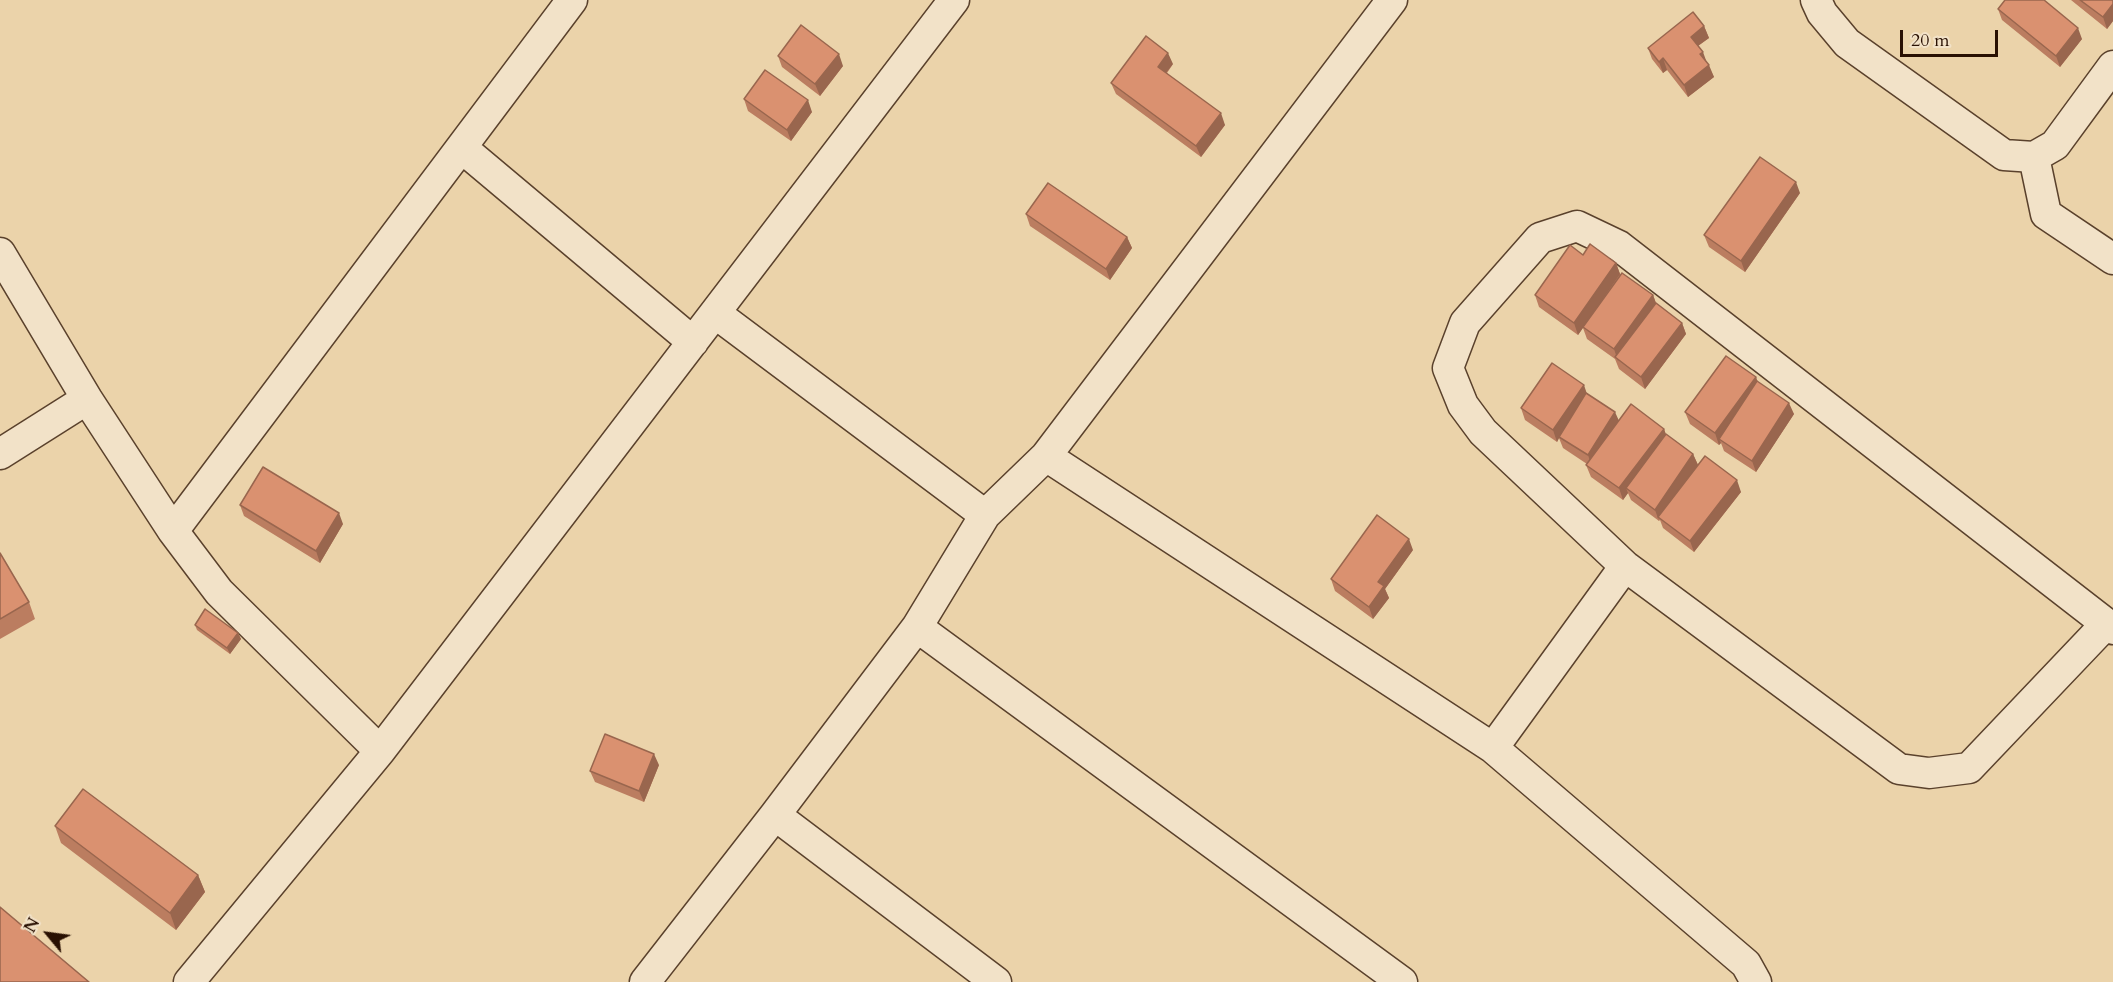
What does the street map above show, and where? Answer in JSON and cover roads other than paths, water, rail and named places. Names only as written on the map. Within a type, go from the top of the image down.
[{"type":"street","points":[[173,531],[572,0]]},
{"type":"street","points":[[189,982],[380,751],[954,0]]},
{"type":"street","points":[[645,982],[917,627],[985,516],[1046,456],[1392,0]]},
{"type":"street","points":[[1816,0],[1822,13],[1847,43],[2004,155],[2034,157],[2055,144],[2113,66]]},
{"type":"street","points":[[462,148],[693,342]]},
{"type":"street","points":[[2034,157],[2046,214],[2113,259]]},
{"type":"street","points":[[1576,226],[1619,246],[2109,627],[1969,768],[1929,773],[1899,769],[1625,566],[1483,432],[1463,405],[1448,368],[1465,323],[1540,238],[1576,226]]},
{"type":"street","points":[[0,253],[87,399],[173,531],[219,592],[380,751]]},
{"type":"street","points":[[716,313],[985,516]]},
{"type":"street","points":[[0,454],[87,399]]},
{"type":"street","points":[[1046,456],[1493,748],[1746,964],[1756,982]]},
{"type":"street","points":[[1493,748],[1625,566]]},
{"type":"street","points":[[917,627],[1402,982]]},
{"type":"street","points":[[775,815],[996,982]]}]
